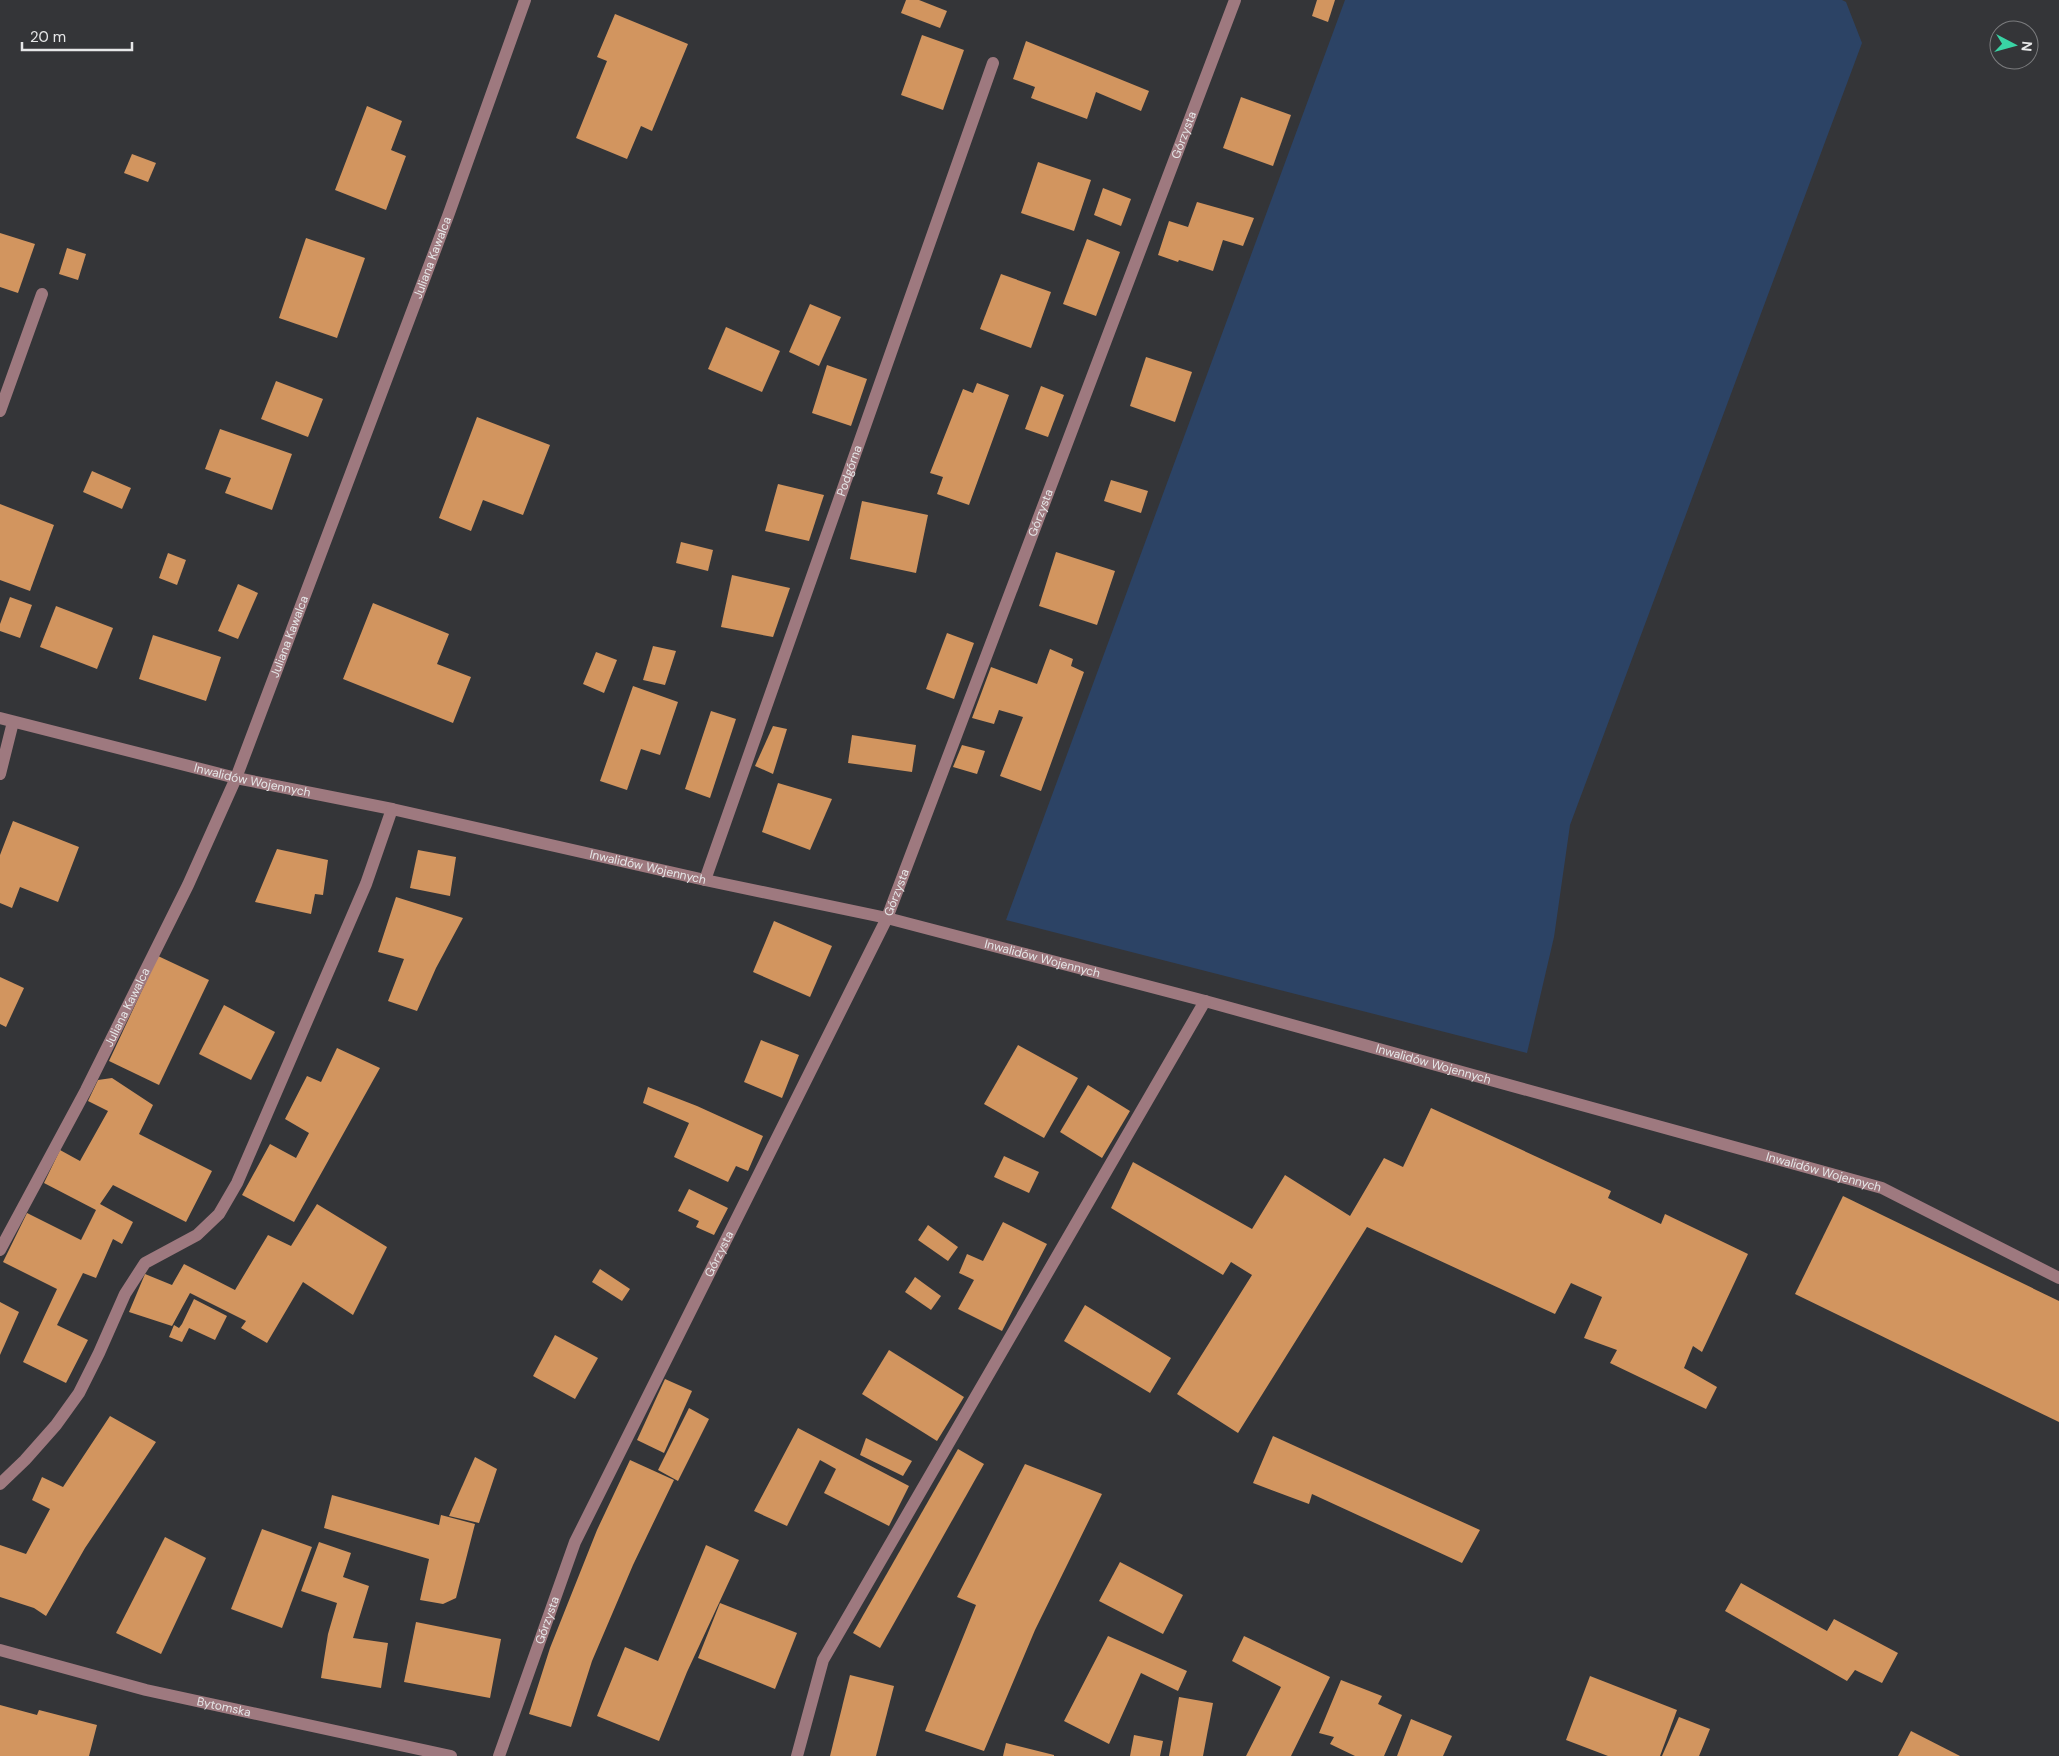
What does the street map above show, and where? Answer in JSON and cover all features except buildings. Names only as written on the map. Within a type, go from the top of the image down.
[{"type":"street","name":"Juliana Kawalca","points":[[0,1250],[86,1090],[188,885],[236,778],[448,216],[525,0]]},
{"type":"street","name":"Górzysta","points":[[499,1756],[575,1542],[887,918],[1235,0]]},
{"type":"street","name":"Podgórna","points":[[705,880],[993,63]]},
{"type":"street","points":[[0,411],[42,294]]},
{"type":"street","name":"Inwalidów Wojennych","points":[[0,718],[236,778],[392,809],[705,880],[887,918],[1205,1001],[1882,1188],[2059,1278]]},
{"type":"street","points":[[0,774],[13,722]]},
{"type":"street","points":[[0,1484],[25,1460],[56,1425],[79,1393],[125,1294],[145,1263],[167,1249],[197,1235],[218,1214],[237,1183],[366,884],[392,809]]},
{"type":"street","points":[[797,1756],[823,1660],[1205,1001]]},
{"type":"street","name":"Bytomska","points":[[0,1650],[146,1690],[451,1756]]},
{"type":"shaded area","points":[[1345,0],[1842,0],[1846,2],[1862,43],[1570,825],[1554,937],[1527,1053],[1006,920]]}]
